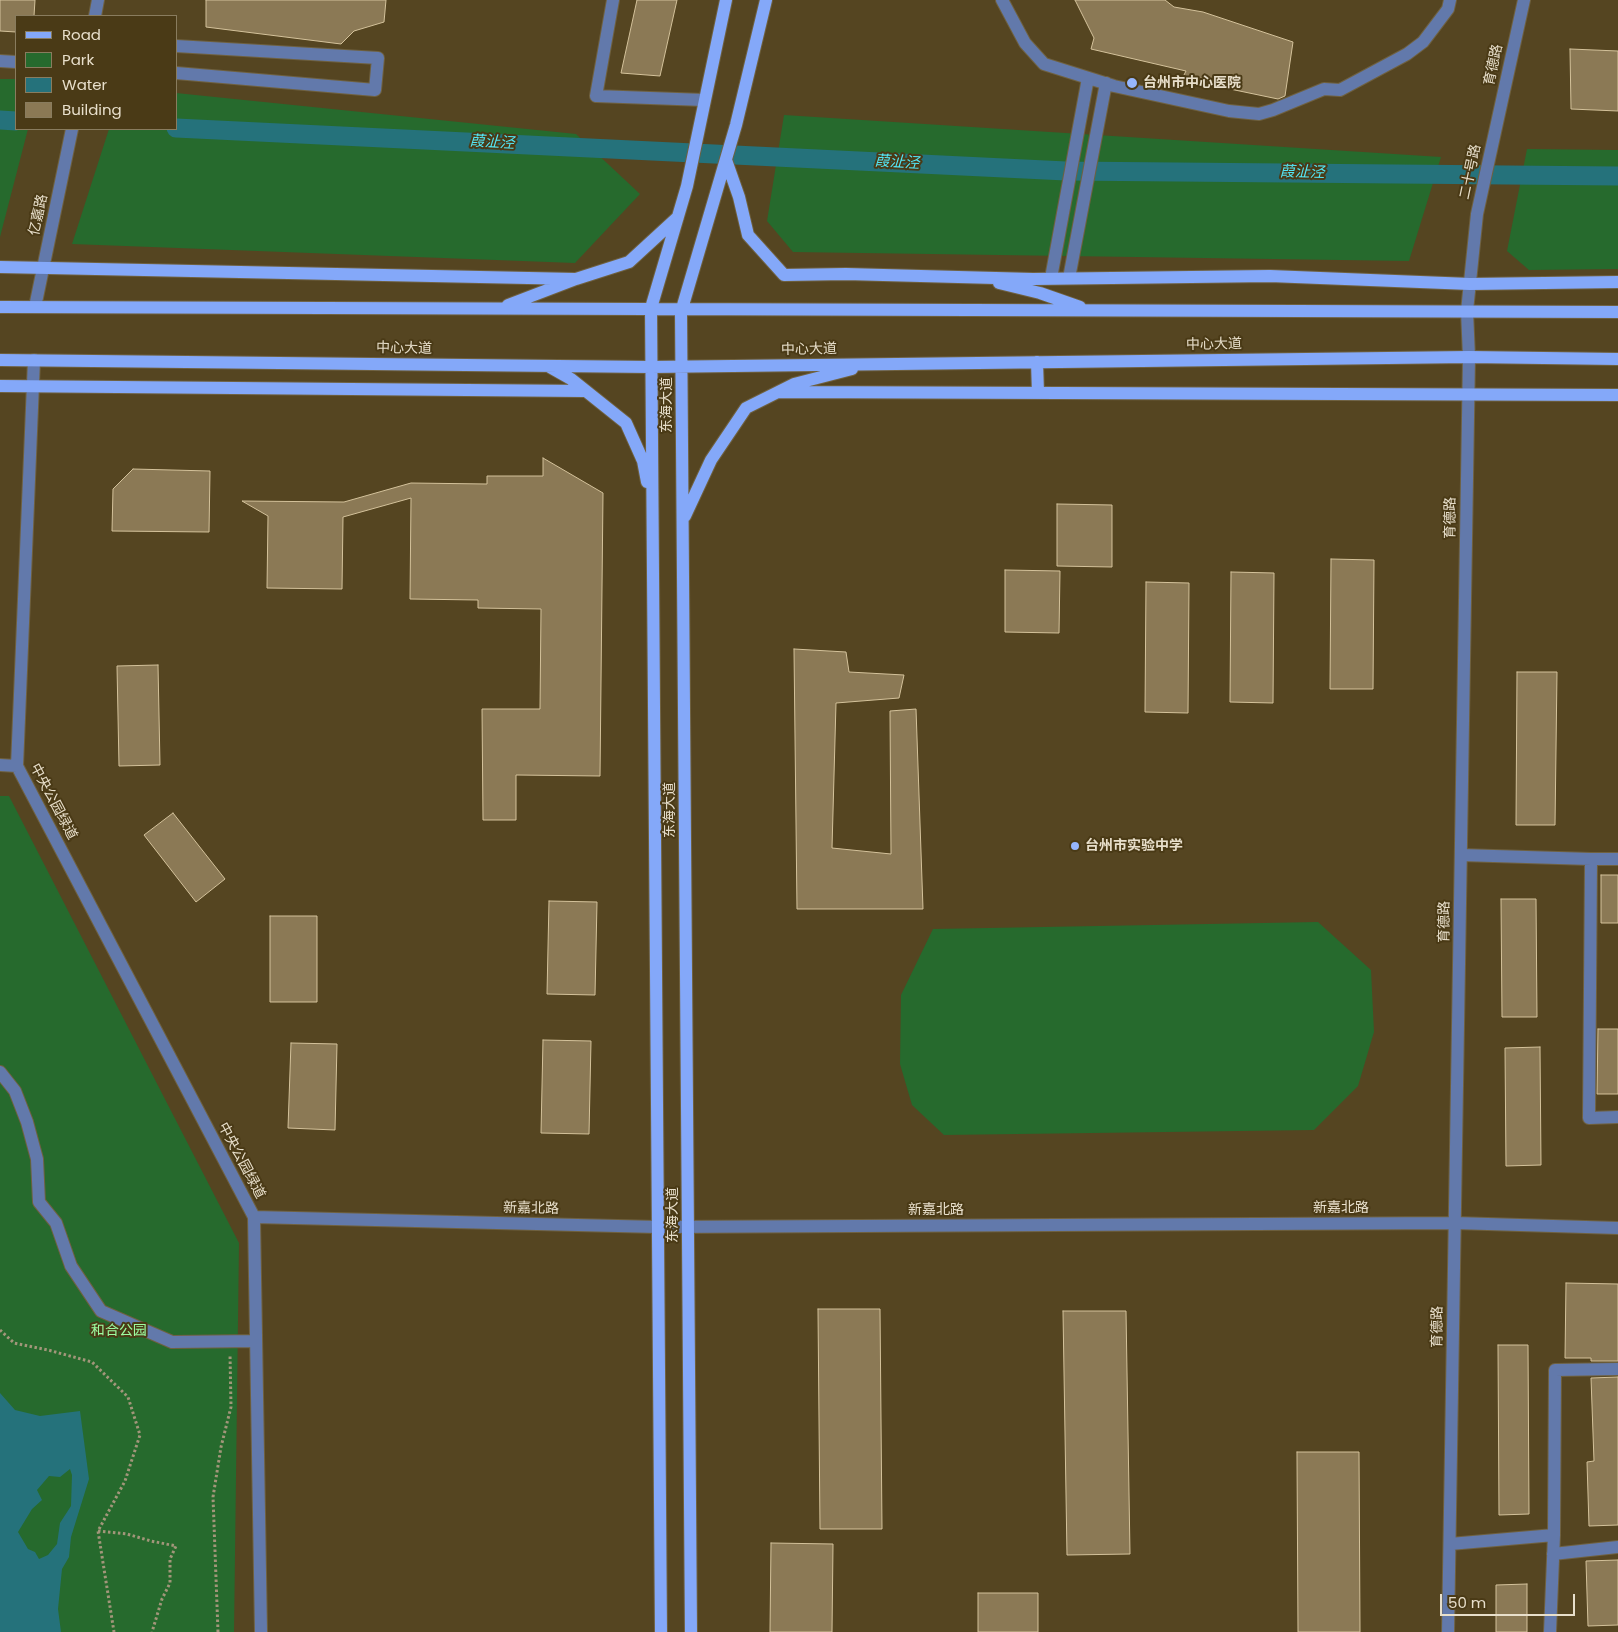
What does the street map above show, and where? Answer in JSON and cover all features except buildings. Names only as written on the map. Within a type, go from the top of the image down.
[{"type":"main road","name":"东海大道","points":[[661,1632],[651,308],[687,186],[726,0]]},
{"type":"main road","name":"东海大道","points":[[691,1632],[682,309],[736,125],[766,0]]},
{"type":"main road","points":[[726,159],[739,196],[748,235],[784,275],[846,274],[1050,278],[1270,276],[1470,284],[1618,282]]},
{"type":"main road","points":[[500,308],[576,279],[629,262],[678,217]]},
{"type":"main road","points":[[0,267],[576,279]]},
{"type":"main road","points":[[977,277],[1040,293],[1092,310]]},
{"type":"main road","points":[[0,307],[1618,312]]},
{"type":"main road","name":"中心大道","points":[[0,360],[682,367],[1469,357],[1618,359]]},
{"type":"main road","points":[[1037,362],[1038,393]]},
{"type":"main road","points":[[683,520],[711,460],[746,408],[794,384],[872,364]]},
{"type":"main road","points":[[548,366],[570,380],[626,423],[643,461],[653,507]]},
{"type":"main road","points":[[0,386],[584,391]]},
{"type":"main road","points":[[779,392],[1618,395]]},
{"type":"street","points":[[95,15],[98,0]]},
{"type":"street","points":[[614,0],[596,96],[704,100]]},
{"type":"street","points":[[1002,0],[1024,43],[1044,64],[1106,83],[1229,111],[1259,114],[1274,110],[1324,89],[1340,90],[1407,54],[1423,42],[1448,9],[1450,0]]},
{"type":"street","name":"育德路","points":[[1494,136],[1524,0]]},
{"type":"street","points":[[178,46],[378,58],[375,90],[178,74]]},
{"type":"street","points":[[0,61],[15,62]]},
{"type":"street","points":[[1050,278],[1088,78]]},
{"type":"street","points":[[1069,278],[1106,83]]},
{"type":"street","name":"亿嘉路","points":[[35,307],[72,130]]},
{"type":"street","name":"二十号路","points":[[1477,214],[1494,136]]},
{"type":"street","name":"育德路","points":[[1448,1632],[1469,357],[1467,312],[1477,214]]},
{"type":"street","points":[[17,766],[34,360]]},
{"type":"street","name":"中央公园绿道","points":[[0,765],[17,766],[254,1218],[261,1632]]},
{"type":"street","points":[[1461,855],[1618,859]]},
{"type":"street","points":[[1591,859],[1590,1118],[1618,1117]]},
{"type":"street","points":[[0,1072],[15,1091],[26,1122],[37,1159],[39,1202],[56,1222],[71,1266],[101,1311],[172,1342],[256,1341]]},
{"type":"street","name":"新嘉北路","points":[[254,1218],[658,1227],[1455,1223],[1618,1228]]},
{"type":"street","points":[[1550,1632],[1554,1535],[1555,1370],[1618,1369]]},
{"type":"street","points":[[1450,1544],[1554,1535]]},
{"type":"street","points":[[1553,1554],[1618,1548]]},
{"type":"path","points":[[0,1330],[14,1343],[92,1362],[128,1397],[140,1435],[125,1481],[98,1531],[114,1632]]},
{"type":"path","points":[[218,1632],[213,1497],[221,1448],[231,1407],[229,1341]]},
{"type":"path","points":[[98,1531],[128,1534],[176,1546],[170,1559],[170,1583],[162,1599],[152,1632]]},
{"type":"green space","points":[[0,79],[15,79],[15,130],[28,130],[0,237]]},
{"type":"green space","points":[[178,93],[576,134],[640,194],[575,263],[72,244],[109,130],[178,130]]},
{"type":"green space","points":[[784,115],[1441,157],[1409,261],[793,252],[767,221]]},
{"type":"green space","points":[[1527,149],[1618,150],[1618,269],[1529,270],[1507,251]]},
{"type":"green space","name":"和合公园","points":[[0,796],[9,796],[239,1243],[234,1632],[0,1632]]},
{"type":"green space","points":[[1318,922],[1371,970],[1374,1032],[1358,1086],[1314,1130],[944,1135],[912,1105],[900,1064],[901,995],[933,929]]},
{"type":"water","points":[[0,1393],[15,1410],[40,1416],[80,1411],[89,1479],[71,1537],[69,1557],[62,1569],[58,1609],[61,1632],[0,1632]],"holes":[[[70,1469],[72,1475],[71,1506],[60,1523],[57,1544],[48,1555],[39,1559],[35,1552],[28,1549],[18,1532],[32,1509],[42,1500],[37,1490],[49,1476],[60,1477]]]},
{"type":"waterway","name":"葭沚泾","points":[[0,120],[15,121]]},
{"type":"waterway","name":"葭沚泾","points":[[178,128],[1066,171],[1618,176]]},
{"type":"place","name":"台州市中心医院","points":[[1132,83]]},
{"type":"place","name":"台州市实验中学","points":[[1075,846]]}]
